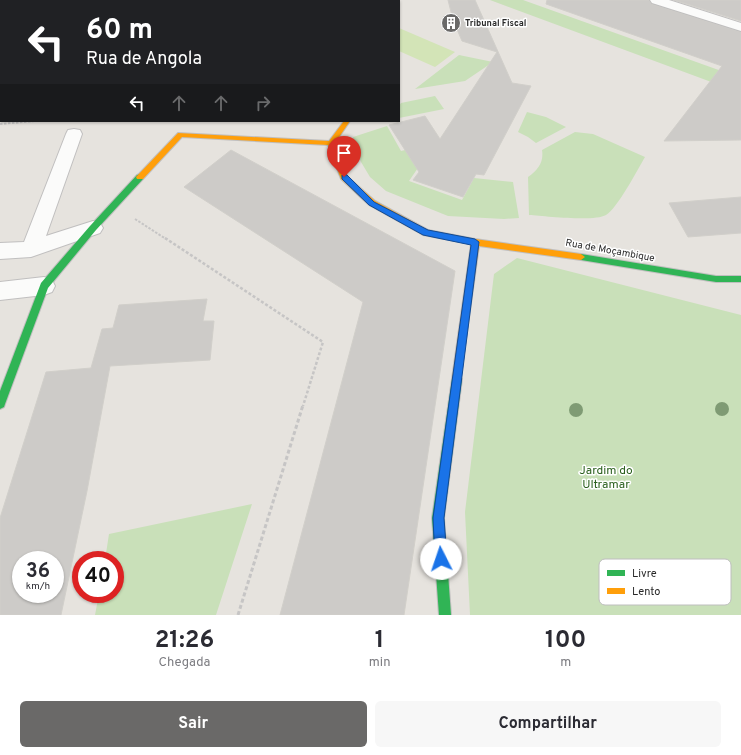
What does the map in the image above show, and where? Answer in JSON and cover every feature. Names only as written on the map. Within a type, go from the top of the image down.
[{"type":"street","points":[[656,0],[741,27]]},
{"type":"street","points":[[0,404],[44,286],[93,228],[180,135],[331,143],[346,122]]},
{"type":"street","points":[[31,249],[74,134]]},
{"type":"street","name":"Rua de Moçambique","points":[[331,143],[344,177],[372,204],[426,233],[475,242],[557,253],[716,280],[741,280]]},
{"type":"street","points":[[0,251],[31,249],[93,228]]},
{"type":"street","points":[[445,615],[438,518],[475,242]]},
{"type":"street","points":[[0,291],[44,286]]},
{"type":"path","points":[[0,124],[23,122]]},
{"type":"path","points":[[115,205],[323,342],[238,615]]},
{"type":"green space","points":[[490,0],[523,0],[741,78],[741,93]]},
{"type":"green space","points":[[400,28],[455,52],[435,67],[400,51]]},
{"type":"green space","points":[[459,55],[493,62],[465,81],[415,89]]},
{"type":"green space","points":[[435,96],[444,109],[400,118],[401,103]]},
{"type":"green space","points":[[527,112],[546,117],[566,127],[536,143],[518,132]]},
{"type":"green space","points":[[387,126],[401,151],[435,143],[409,181],[462,200],[474,178],[513,182],[519,218],[504,219],[448,216],[386,191],[370,177],[361,162],[353,137]]},
{"type":"green space","points":[[575,132],[593,134],[645,157],[616,205],[606,215],[600,217],[581,218],[529,215],[528,177],[535,172],[540,165],[542,150]]},
{"type":"green space","name":"Jardim do Ultramar","points":[[517,258],[741,315],[741,615],[470,615],[465,512],[494,274]]},
{"type":"green space","points":[[252,504],[216,615],[95,615],[97,603],[124,603],[124,551],[106,551],[109,534]]},
{"type":"building","points":[[448,0],[475,0],[512,83],[531,86],[484,175],[476,174],[463,197],[413,180],[419,172],[389,125],[425,116],[440,139],[497,52],[462,41],[453,20]]},
{"type":"building","points":[[547,0],[649,0],[652,4],[741,32],[741,140],[664,141],[722,66],[546,4]]},
{"type":"building","points":[[674,0],[741,0],[741,21]]},
{"type":"building","points":[[231,150],[455,271],[404,615],[280,615],[363,302],[184,187]]},
{"type":"building","points":[[741,197],[741,233],[688,237],[669,203]]},
{"type":"building","points":[[207,299],[203,321],[214,321],[210,360],[110,366],[87,491],[74,551],[72,551],[72,563],[64,601],[64,551],[12,551],[12,603],[64,603],[61,615],[0,615],[0,518],[46,372],[91,368],[102,329],[113,328],[119,305]]},
{"type":"traffic: fast","points":[[0,404],[44,286],[93,228],[140,177]]},
{"type":"traffic: fast","points":[[581,257],[716,279],[741,279]]},
{"type":"traffic: fast","points":[[445,615],[438,518],[457,379]]},
{"type":"traffic: slow","points":[[346,122],[331,143],[344,177],[372,203],[426,233],[475,242],[581,257]]},
{"type":"traffic: slow","points":[[140,177],[180,135],[331,143]]},
{"type":"traffic: slow","points":[[457,379],[475,242]]},
{"type":"place","name":"Tribunal Fiscal","points":[[451,23]]},
{"type":"route","points":[[344,177],[372,204],[426,233],[475,242],[466,321],[438,518],[441,559]]}]
